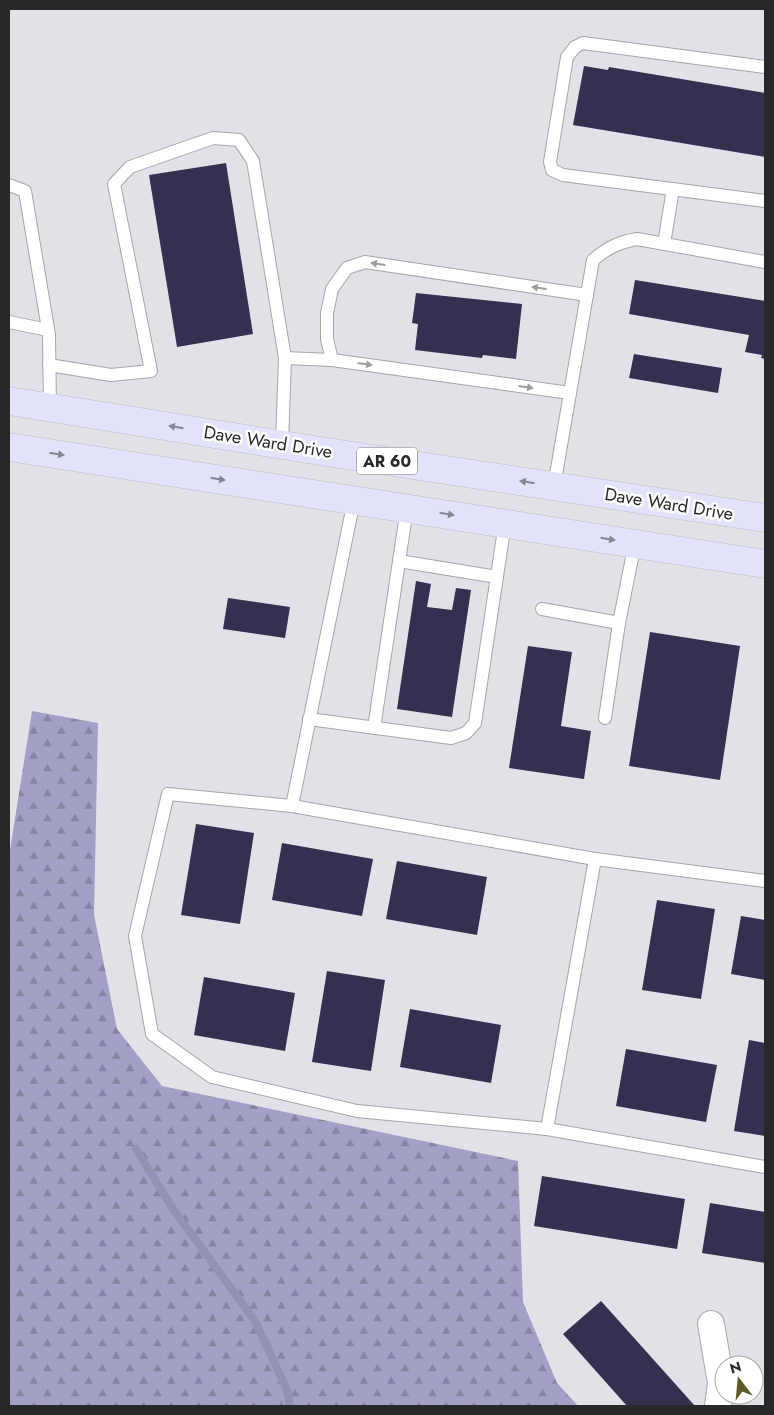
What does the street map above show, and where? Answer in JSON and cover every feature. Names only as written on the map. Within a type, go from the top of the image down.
[{"type":"main road","name":"Dave Ward Drive","points":[[9,401],[765,518]]},
{"type":"main road","name":"AR 60","points":[[9,447],[765,564]]},
{"type":"street","points":[[711,1324],[722,1383],[718,1406]]},
{"type":"lane","points":[[765,67],[584,43],[574,47],[567,57],[550,162],[552,170],[563,175],[765,201]]},
{"type":"lane","points":[[49,364],[111,374],[150,371],[114,184],[130,167],[213,138],[240,140],[253,160],[285,358],[282,444]]},
{"type":"lane","points":[[9,185],[25,191],[48,330],[50,408]]},
{"type":"lane","points":[[664,244],[673,189]]},
{"type":"lane","points":[[554,486],[593,260],[606,249],[620,242],[637,239],[765,262]]},
{"type":"lane","points":[[332,360],[328,338],[328,313],[332,289],[347,268],[365,262],[587,295]]},
{"type":"lane","points":[[9,322],[48,330]]},
{"type":"lane","points":[[285,358],[332,360],[570,393]]},
{"type":"lane","points":[[292,806],[354,500]]},
{"type":"lane","points":[[374,728],[408,508]]},
{"type":"lane","points":[[309,719],[451,738],[466,733],[475,723],[505,523]]},
{"type":"lane","points":[[605,718],[620,623],[636,543]]},
{"type":"lane","points":[[399,561],[497,577]]},
{"type":"lane","points":[[542,609],[620,623]]},
{"type":"lane","points":[[765,881],[595,859],[292,806],[168,794],[135,936],[152,1034],[212,1077],[357,1111],[547,1129],[765,1168]]},
{"type":"lane","points":[[547,1129],[595,859]]},
{"type":"green space","points":[[32,711],[98,723],[94,915],[117,1029],[162,1086],[518,1161],[523,1302],[557,1383],[578,1406],[9,1406],[9,850]]},
{"type":"building","points":[[584,66],[608,70],[609,67],[765,93],[765,157],[573,125]]},
{"type":"building","points":[[226,163],[253,334],[177,347],[149,175]]},
{"type":"building","points":[[635,280],[765,301],[765,359],[761,358],[762,355],[745,352],[749,335],[629,314]]},
{"type":"building","points":[[416,293],[522,304],[516,359],[483,355],[482,358],[415,350],[418,324],[412,323]]},
{"type":"building","points":[[634,354],[722,368],[718,393],[629,378]]},
{"type":"building","points":[[416,581],[431,584],[427,607],[452,610],[456,588],[471,590],[452,717],[397,709]]},
{"type":"building","points":[[228,598],[290,607],[285,638],[223,629]]},
{"type":"building","points":[[650,632],[740,646],[720,780],[629,766]]},
{"type":"building","points":[[528,646],[572,652],[561,726],[591,731],[584,779],[509,768]]},
{"type":"building","points":[[196,824],[254,833],[240,924],[181,915]]},
{"type":"building","points":[[282,843],[373,859],[362,916],[272,900]]},
{"type":"building","points":[[397,861],[487,877],[477,935],[386,919]]},
{"type":"building","points":[[657,900],[715,909],[701,999],[642,990]]},
{"type":"building","points":[[741,916],[765,920],[765,980],[731,974]]},
{"type":"building","points":[[327,971],[385,980],[371,1071],[312,1062]]},
{"type":"building","points":[[204,977],[295,993],[285,1051],[194,1035]]},
{"type":"building","points":[[410,1009],[501,1025],[491,1083],[400,1067]]},
{"type":"building","points":[[749,1040],[765,1043],[765,1136],[734,1131]]},
{"type":"building","points":[[626,1049],[717,1065],[706,1122],[616,1106]]},
{"type":"building","points":[[542,1176],[685,1199],[677,1249],[534,1226]]},
{"type":"building","points":[[710,1203],[765,1212],[765,1263],[702,1253]]},
{"type":"building","points":[[601,1301],[695,1406],[627,1406],[563,1334]]},
{"type":"waterway","points":[[136,1149],[173,1209],[255,1321],[287,1390],[290,1406]]}]
